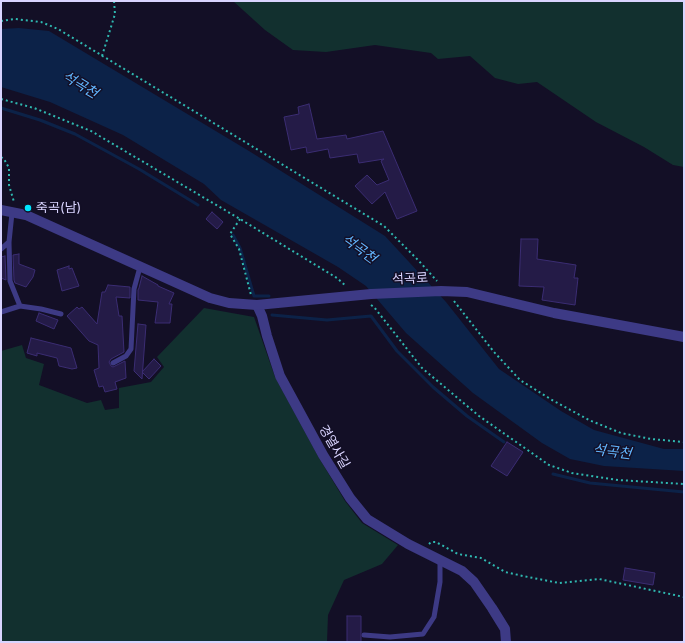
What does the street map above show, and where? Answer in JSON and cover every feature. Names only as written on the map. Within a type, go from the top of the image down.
[{"type":"street","name":"석곡로","points":[[1,210],[26,215],[210,298],[238,304],[258,305],[371,294],[444,291],[467,292],[554,313],[684,337]]},
{"type":"street","name":"경열사길","points":[[258,305],[280,376],[350,498],[366,519],[408,544],[462,571],[474,582],[505,629],[506,642]]},
{"type":"lane","points":[[12,213],[8,242],[10,281],[20,306]]},
{"type":"lane","points":[[1,249],[8,242]]},
{"type":"lane","points":[[113,363],[126,356],[131,349],[134,289],[140,266]]},
{"type":"lane","points":[[1,312],[20,306],[61,314]]},
{"type":"lane","points":[[364,635],[390,637],[423,634],[434,617],[440,582],[440,560]]},
{"type":"path","points":[[102,56],[115,14],[114,1]]},
{"type":"path","points":[[1,21],[15,19],[41,22],[58,29],[384,226],[418,260],[494,352],[520,380],[552,400],[589,420],[621,433],[651,439],[684,442]]},
{"type":"path","points":[[1,157],[4,158],[9,168],[9,185],[15,204],[12,213]]},
{"type":"path","points":[[240,219],[230,234],[239,249],[252,297],[258,305]]},
{"type":"path","points":[[424,551],[431,542],[436,542],[458,554],[482,558],[505,572],[523,576],[559,583],[600,579],[684,597]]},
{"type":"green space","points":[[233,1],[684,1],[684,167],[673,165],[644,147],[596,122],[537,82],[518,84],[495,78],[470,56],[438,59],[431,53],[375,45],[326,52],[293,50],[265,30]]},
{"type":"green space","points":[[204,308],[254,317],[275,377],[319,458],[345,501],[362,523],[398,545],[382,564],[344,580],[328,615],[327,642],[1,642],[1,351],[22,345],[26,358],[44,364],[39,385],[87,403],[101,400],[105,410],[119,408],[119,388],[151,382],[164,367],[157,357]]},
{"type":"water","name":"석곡천","points":[[19,28],[49,31],[249,151],[385,236],[446,302],[499,369],[561,411],[594,430],[664,449],[684,449],[684,471],[604,466],[570,459],[542,443],[473,393],[406,333],[366,286],[338,267],[221,200],[204,184],[123,135],[50,102],[1,87],[1,29]]},
{"type":"building","points":[[309,104],[317,139],[346,135],[347,139],[383,131],[417,211],[397,219],[385,192],[372,204],[355,186],[367,175],[377,185],[389,180],[381,161],[384,159],[359,163],[357,154],[330,158],[328,149],[307,153],[306,147],[291,150],[284,117],[299,114],[298,107]]},
{"type":"building","points":[[212,212],[223,222],[217,229],[206,219]]},
{"type":"building","points":[[521,239],[538,239],[537,259],[576,265],[574,278],[578,278],[575,305],[542,300],[544,287],[519,286]]},
{"type":"building","points":[[19,254],[19,264],[35,270],[33,277],[26,287],[15,283],[14,280],[13,255]]},
{"type":"building","points":[[5,256],[6,280],[1,278],[1,257]]},
{"type":"building","points":[[69,266],[69,269],[72,268],[79,286],[62,291],[57,270]]},
{"type":"building","points":[[142,276],[158,286],[174,293],[169,304],[172,304],[170,323],[155,323],[158,302],[138,300],[138,290]]},
{"type":"building","points":[[108,285],[130,287],[130,298],[116,297],[119,316],[122,316],[124,352],[111,359],[109,362],[113,367],[125,361],[126,378],[115,382],[117,389],[105,392],[103,386],[99,387],[94,370],[99,368],[98,345],[89,341],[67,316],[77,307],[79,309],[82,307],[97,324],[102,292],[105,292]]},
{"type":"building","points":[[39,313],[58,320],[54,329],[36,321]]},
{"type":"building","points":[[138,324],[146,325],[142,379],[134,371]]},
{"type":"building","points":[[31,338],[71,348],[77,368],[72,369],[59,366],[57,358],[37,353],[37,356],[27,353]]},
{"type":"building","points":[[154,359],[161,366],[149,379],[142,372]]},
{"type":"building","points":[[507,442],[523,452],[507,476],[491,466]]},
{"type":"building","points":[[625,568],[655,573],[653,585],[623,580]]},
{"type":"building","points":[[347,616],[361,616],[361,642],[347,642]]},
{"type":"waterway","points":[[1,108],[40,120],[75,134],[139,169],[198,205]]},
{"type":"waterway","points":[[233,235],[240,248],[254,296],[269,296]]},
{"type":"waterway","points":[[272,315],[327,320],[371,316],[397,351],[433,387],[467,416],[504,442]]},
{"type":"waterway","points":[[553,474],[590,483],[684,492]]},
{"type":"place","name":"죽곡(남)","points":[[28,208]]}]
